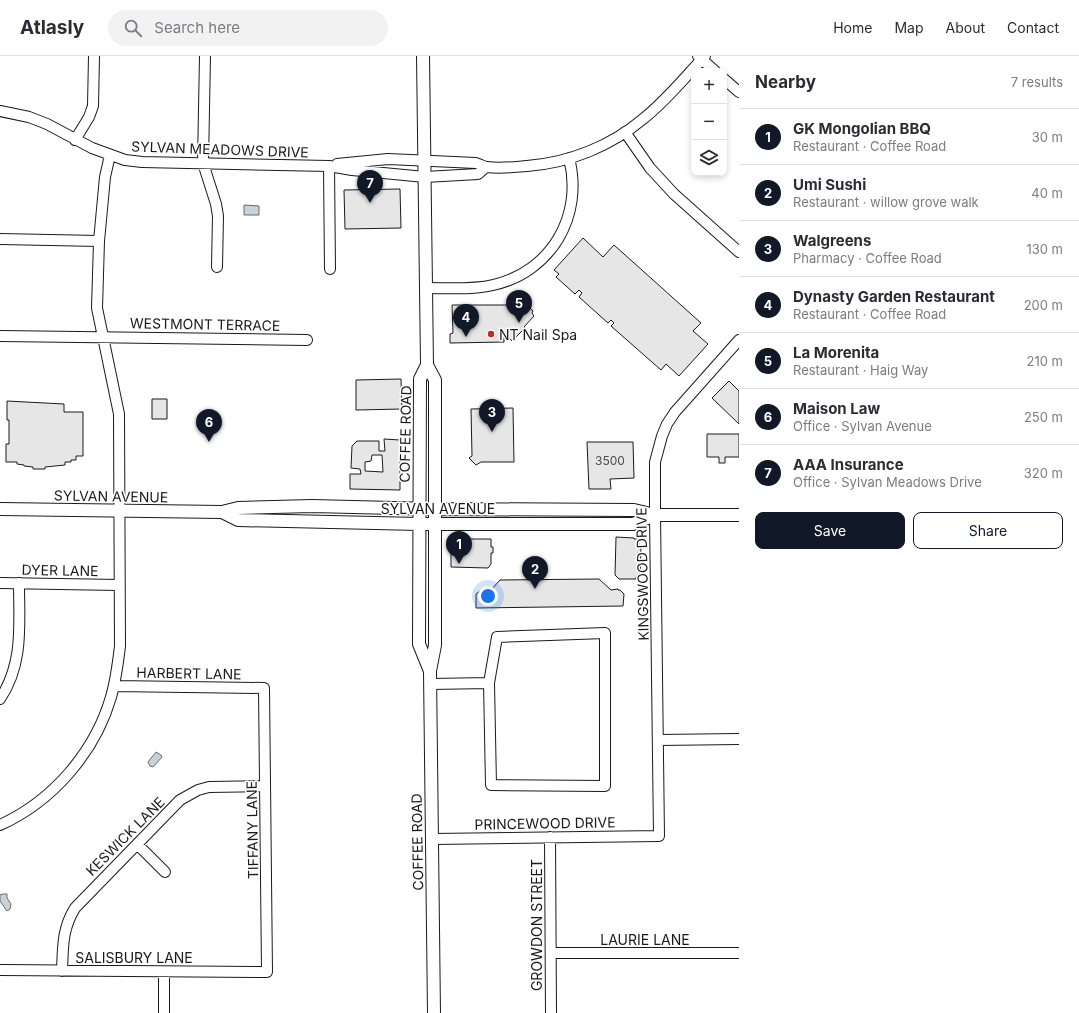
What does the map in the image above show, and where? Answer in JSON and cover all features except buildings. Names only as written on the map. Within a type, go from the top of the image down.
[{"type":"main road","name":"COFFEE ROAD","points":[[423,56],[427,365],[420,380],[419,644],[430,671]]},
{"type":"main road","name":"COFFEE ROAD","points":[[427,365],[435,380],[435,645],[430,671],[434,1013]]},
{"type":"main road","name":"SYLVAN AVENUE","points":[[0,509],[222,512],[245,507],[312,506],[419,509],[634,510],[654,515],[739,514]]},
{"type":"main road","name":"SYLVAN AVENUE","points":[[222,512],[238,520],[419,524],[632,524],[654,515]]},
{"type":"street","points":[[75,140],[89,117],[93,106],[94,56]]},
{"type":"street","points":[[206,56],[203,163],[216,204],[218,216],[217,267]]},
{"type":"street","points":[[702,57],[712,68]]},
{"type":"street","name":"SYLVAN MEADOWS DRIVE","points":[[329,166],[352,162],[388,159],[476,163],[486,167],[535,166],[569,158],[589,152],[626,132],[660,104],[702,57]]},
{"type":"street","points":[[727,82],[739,92]]},
{"type":"street","name":"SYLVAN MEADOWS DRIVE","points":[[0,111],[29,117],[47,124],[75,140],[110,155],[125,160],[142,162],[329,166],[352,170],[425,177],[478,174],[486,167]]},
{"type":"street","points":[[626,132],[650,168],[674,194],[739,252]]},
{"type":"street","points":[[0,825],[26,811],[43,798],[74,768],[97,732],[103,719],[114,686],[118,667],[120,646],[119,414],[97,308],[99,241],[105,177],[110,155]]},
{"type":"street","points":[[426,288],[492,286],[518,276],[530,269],[542,259],[560,236],[566,224],[570,210],[573,182],[569,158]]},
{"type":"street","points":[[329,166],[330,269]]},
{"type":"street","points":[[0,239],[99,241]]},
{"type":"street","name":"WESTMONT TERRACE","points":[[0,336],[307,340]]},
{"type":"street","name":"KINGSWOOD DRIVE","points":[[659,836],[654,515],[655,462],[662,436],[667,424],[675,412],[739,340]]},
{"type":"street","name":"DYER LANE","points":[[0,582],[119,585]]},
{"type":"street","points":[[0,699],[8,687],[16,662],[19,645],[19,583]]},
{"type":"street","points":[[605,633],[605,786],[491,785],[489,683],[497,637],[605,633]]},
{"type":"street","points":[[430,684],[489,683]]},
{"type":"street","name":"HARBERT LANE","points":[[114,686],[264,688]]},
{"type":"street","name":"TIFFANY LANE","points":[[264,688],[267,972]]},
{"type":"street","points":[[658,740],[739,739]]},
{"type":"street","name":"KESWICK LANE","points":[[62,971],[63,939],[69,918],[75,908],[180,800],[198,790],[208,787],[265,786]]},
{"type":"street","name":"PRINCEWOOD DRIVE","points":[[432,839],[659,836]]},
{"type":"street","name":"GROWDON STREET","points":[[550,837],[551,1013]]},
{"type":"street","points":[[137,844],[165,872]]},
{"type":"street","name":"LAURIE LANE","points":[[551,953],[739,953]]},
{"type":"street","name":"SALISBURY LANE","points":[[0,970],[267,972]]},
{"type":"street","points":[[164,972],[164,1013]]},
{"type":"shaded area","points":[[244,205],[259,206],[259,215],[244,215]]},
{"type":"shaded area","points":[[156,752],[162,757],[153,767],[150,766],[148,762]]},
{"type":"shaded area","points":[[7,894],[7,898],[11,904],[10,909],[7,911],[0,901],[0,895]]},
{"type":"place","name":"AAA Insurance","points":[[370,203]]},
{"type":"place","name":"La Morenita","points":[[519,323]]},
{"type":"place","name":"NT Nail Spa","points":[[491,334]]},
{"type":"place","name":"Dynasty Garden Restaurant","points":[[466,337]]},
{"type":"place","name":"Walgreens","points":[[492,432]]},
{"type":"place","name":"Maison Law","points":[[209,442]]},
{"type":"place","name":"GK Mongolian BBQ","points":[[459,564]]},
{"type":"place","name":"Umi Sushi","points":[[535,589]]}]
